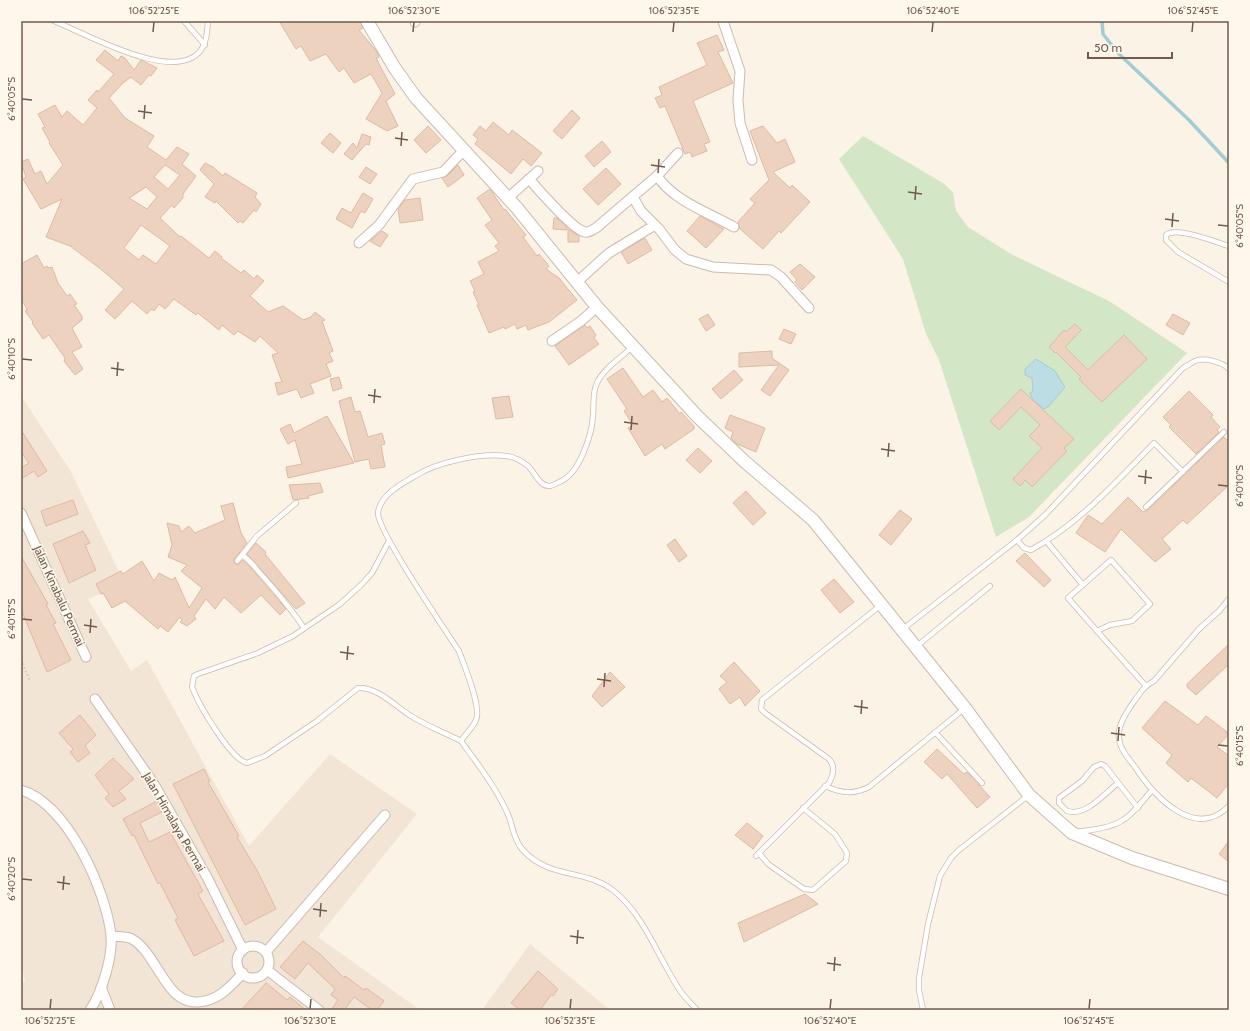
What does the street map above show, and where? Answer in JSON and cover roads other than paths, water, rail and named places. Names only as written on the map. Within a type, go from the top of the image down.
[{"type":"street","points":[[367,21],[407,88],[463,152],[508,198],[596,306],[632,347],[697,416],[744,461],[814,520],[964,708],[1029,795],[1072,833],[1132,858],[1229,889]]},
{"type":"street","points":[[723,21],[740,71],[738,100],[740,123],[752,160]]},
{"type":"street","points":[[359,243],[379,225],[413,179],[443,172],[463,152]]},
{"type":"street","points":[[529,179],[573,223],[586,232],[596,228],[633,197],[657,176],[678,153]]},
{"type":"street","points":[[508,198],[538,171]]},
{"type":"street","points":[[657,176],[668,190],[677,197],[734,227]]},
{"type":"street","points":[[633,197],[641,210],[675,250],[693,262],[713,267],[766,269],[776,272],[809,308]]},
{"type":"street","points":[[577,282],[609,253],[655,225]]},
{"type":"street","points":[[552,341],[581,321],[596,306]]},
{"type":"street","name":"Jalan Kinabalu Permai","points":[[21,513],[86,657]]},
{"type":"street","name":"Jalan Himalaya Permai","points":[[95,699],[154,784],[208,879],[243,950]]},
{"type":"street","points":[[21,790],[34,796],[52,809],[67,827],[77,843],[102,898],[111,936],[108,971],[95,1003],[90,1010]]},
{"type":"street","points":[[266,952],[385,815]]},
{"type":"street","points":[[111,936],[131,938],[150,957],[173,992],[188,1001],[205,1002],[221,995],[242,973]]},
{"type":"street","points":[[253,946],[266,952],[269,961],[267,970],[258,977],[247,976],[242,973],[238,964],[238,958],[243,950],[253,946]]},
{"type":"street","points":[[267,970],[319,1010]]},
{"type":"street","points":[[101,987],[110,1010]]},
{"type":"lane","points":[[54,21],[116,48],[161,63],[171,63],[189,59],[201,51],[204,45],[208,21]]},
{"type":"lane","points":[[184,21],[204,45]]},
{"type":"lane","points":[[1229,246],[1181,232],[1169,232],[1166,235],[1166,240],[1178,252],[1229,282]]},
{"type":"lane","points":[[461,741],[476,722],[477,712],[464,664],[459,651],[389,541],[378,520],[378,512],[384,498],[409,479],[428,469],[459,460],[483,456],[505,456],[516,459],[529,467],[544,485],[550,486],[564,480],[576,468],[592,428],[594,388],[606,370],[632,347]]},
{"type":"lane","points":[[901,630],[1017,540],[1045,515],[1184,368],[1196,360],[1208,360],[1229,369]]},
{"type":"lane","points":[[1146,507],[1224,432]]},
{"type":"lane","points":[[1017,540],[1024,548],[1031,550],[1047,542],[1085,514],[1154,443],[1182,472]]},
{"type":"lane","points":[[237,561],[257,536],[296,503]]},
{"type":"lane","points":[[389,541],[372,573],[340,604],[304,628],[258,653],[194,676],[192,686],[194,693],[230,751],[239,760],[247,763],[265,756],[317,721],[358,688],[369,688],[377,692],[412,716],[461,741],[480,766],[506,809],[513,835],[522,848],[539,864],[550,869],[586,878],[614,891],[638,919],[680,990],[697,1010]]},
{"type":"lane","points":[[1047,542],[1083,585]]},
{"type":"lane","points":[[242,555],[250,559],[257,570],[286,601],[304,628]]},
{"type":"lane","points":[[1097,631],[1110,625],[1132,621],[1150,604],[1111,560],[1068,598],[1097,631],[1145,685]]},
{"type":"lane","points":[[916,647],[990,586]]},
{"type":"lane","points":[[1229,599],[1219,611],[1199,628],[1154,681],[1145,685],[1124,718],[1120,728],[1119,738],[1125,754],[1152,790],[1167,805],[1184,814],[1204,819],[1216,817],[1229,806]]},
{"type":"lane","points":[[803,808],[835,834],[847,853],[846,861],[813,890],[804,889],[768,864],[757,854],[803,808],[825,786],[833,773],[831,762],[771,718],[761,709],[760,704],[765,697],[881,605]]},
{"type":"lane","points":[[825,786],[839,792],[850,793],[863,790],[964,708]]},
{"type":"lane","points":[[935,732],[982,783]]},
{"type":"lane","points":[[1118,783],[1090,806],[1080,811],[1067,811],[1059,803],[1059,798],[1082,781],[1099,764],[1105,766],[1138,808]]},
{"type":"lane","points":[[1072,833],[1110,827],[1130,816],[1152,790]]},
{"type":"lane","points":[[924,1010],[919,990],[920,967],[940,876],[951,858],[958,850],[1029,795]]},
{"type":"water","points":[[1036,359],[1055,371],[1065,387],[1049,406],[1044,409],[1033,400],[1030,393],[1033,391],[1032,378],[1025,375],[1025,369]]},
{"type":"waterway","points":[[1102,21],[1103,34],[1118,53],[1189,120],[1229,163]]}]
